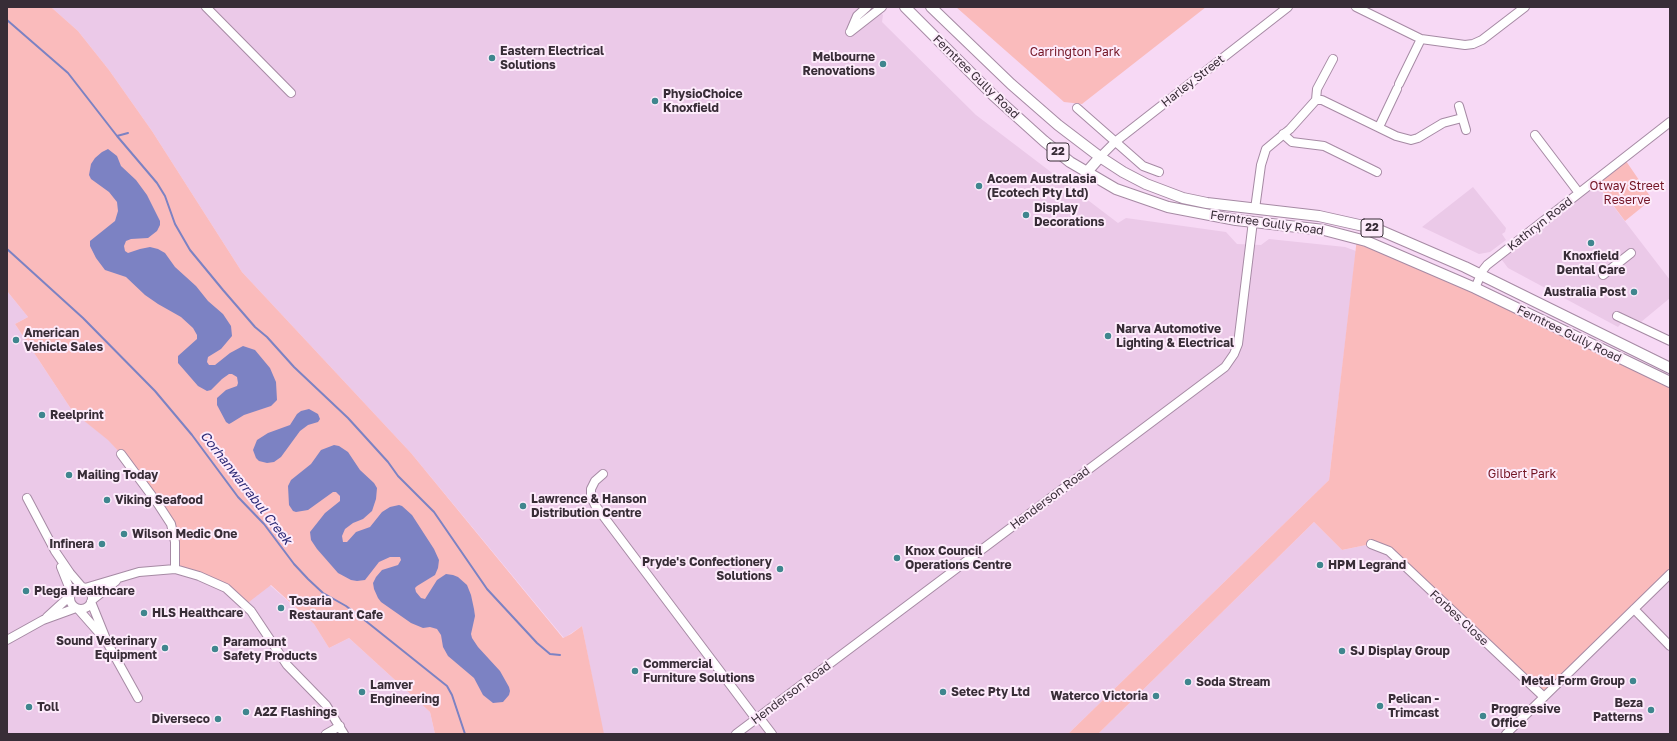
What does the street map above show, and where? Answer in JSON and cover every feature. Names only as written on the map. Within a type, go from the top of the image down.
[{"type":"main road","name":"Ferntree Gully Road","points":[[905,7],[993,95],[1044,141],[1086,173],[1126,194],[1168,207],[1253,221],[1324,230],[1355,237],[1401,255],[1475,288],[1670,382]]},
{"type":"main road","name":"Ferntree Gully Road","points":[[931,7],[1028,99],[1064,129],[1100,157],[1123,172],[1146,184],[1165,192],[1207,203],[1319,216],[1368,227],[1427,249],[1481,274],[1670,368]]},
{"type":"main road","points":[[1086,173],[1100,157]]},
{"type":"main road","points":[[1253,221],[1255,209]]},
{"type":"main road","points":[[1598,348],[1604,336]]},
{"type":"street","points":[[206,7],[291,93]]},
{"type":"street","points":[[867,7],[857,16],[850,32],[882,7]]},
{"type":"street","name":"Harley Street","points":[[1100,157],[1115,142],[1288,7]]},
{"type":"street","points":[[1356,7],[1421,39],[1452,44],[1473,44],[1486,38],[1525,7]]},
{"type":"street","points":[[1379,127],[1421,39]]},
{"type":"street","points":[[1255,209],[1264,153],[1268,147],[1283,134],[1316,100],[1317,89],[1333,59]]},
{"type":"street","points":[[1316,100],[1322,100],[1401,138],[1411,140],[1418,138],[1443,123],[1462,118]]},
{"type":"street","points":[[1459,106],[1466,130]]},
{"type":"street","points":[[1077,108],[1143,166],[1159,172]]},
{"type":"street","name":"Kathryn Road","points":[[1475,288],[1487,265],[1670,122]]},
{"type":"street","points":[[1283,134],[1292,142],[1317,144],[1377,172]]},
{"type":"street","points":[[1535,135],[1579,193]]},
{"type":"street","name":"Henderson Road","points":[[736,734],[1225,366],[1234,354],[1238,344],[1253,221]]},
{"type":"street","points":[[1603,275],[1631,254]]},
{"type":"street","points":[[1617,316],[1670,341]]},
{"type":"street","points":[[121,454],[171,524],[175,542],[175,569]]},
{"type":"street","points":[[603,474],[595,481],[591,489],[595,504],[757,718],[772,734]]},
{"type":"street","points":[[27,498],[55,551],[70,574],[91,594],[92,601],[108,644],[138,698]]},
{"type":"street","name":"Forbes Close","points":[[1371,544],[1389,551],[1544,697]]},
{"type":"street","points":[[55,551],[71,594],[71,603],[108,644]]},
{"type":"street","points":[[44,620],[71,594],[75,588],[123,576],[158,570],[175,569],[212,582],[226,588],[241,601],[260,623],[287,665],[320,699],[342,730],[326,734]]},
{"type":"street","points":[[1506,734],[1670,574]]},
{"type":"street","points":[[7,640],[44,620],[77,609],[86,608],[92,601],[123,576]]},
{"type":"street","points":[[1634,609],[1670,646]]},
{"type":"shaded area","points":[[51,7],[875,7],[883,15],[882,22],[976,115],[1118,223],[1126,218],[1226,232],[1237,244],[1261,245],[1269,239],[1345,247],[1356,251],[1329,480],[1068,734],[603,734],[582,626],[564,638],[411,453],[242,272],[152,131],[109,70],[78,31]]},
{"type":"shaded area","points":[[1594,181],[1670,280],[1670,298],[1641,322],[1628,316],[1618,327],[1508,268],[1499,256]]},
{"type":"shaded area","points":[[1473,187],[1506,228],[1505,232],[1502,234],[1506,240],[1490,252],[1479,254],[1422,227]]},
{"type":"shaded area","points":[[7,291],[28,317],[15,324],[73,412],[108,439],[121,454],[314,624],[329,648],[349,638],[430,712],[435,734],[7,734]]},
{"type":"shaded area","points":[[1314,522],[1342,550],[1371,544],[1670,574],[1670,734],[1098,734]]},
{"type":"green space","points":[[7,7],[51,7],[78,31],[109,70],[152,131],[242,272],[411,453],[563,638],[582,626],[604,734],[435,734],[430,712],[349,638],[329,648],[314,624],[271,585],[245,605],[226,588],[175,569],[174,533],[121,454],[108,440],[73,412],[15,324],[28,317],[7,291]]},
{"type":"green space","name":"Carrington Park","points":[[956,7],[1206,7],[1082,104],[1064,102]]},
{"type":"green space","name":"Otway Street Reserve","points":[[1626,161],[1652,199],[1625,221],[1597,184]]},
{"type":"green space","name":"Gilbert Park","points":[[1357,238],[1670,382],[1670,574],[1544,697],[1389,551],[1371,544],[1342,550],[1314,522],[1098,734],[1068,734],[1329,480]]},
{"type":"water","points":[[108,149],[117,156],[121,166],[136,180],[147,195],[160,221],[157,231],[148,238],[131,239],[126,241],[124,246],[125,251],[128,253],[150,247],[165,253],[175,267],[196,286],[208,301],[223,314],[231,326],[232,336],[221,349],[208,357],[207,362],[209,365],[215,365],[230,353],[243,346],[255,350],[270,368],[276,382],[277,400],[271,406],[244,415],[229,424],[226,422],[217,405],[217,398],[226,390],[237,386],[237,377],[229,374],[211,390],[207,391],[198,386],[178,363],[178,356],[197,339],[197,335],[193,328],[181,317],[145,295],[126,277],[105,270],[96,258],[90,246],[90,241],[115,221],[118,211],[117,202],[109,192],[91,179],[89,175],[91,164],[95,158]]},
{"type":"water","points":[[309,409],[318,414],[320,419],[318,422],[308,425],[300,431],[281,457],[274,462],[267,463],[259,461],[256,458],[253,450],[257,440],[268,433],[290,425],[297,414],[301,411]]},
{"type":"water","points":[[334,445],[339,446],[348,452],[360,470],[374,483],[377,488],[376,499],[372,511],[363,519],[353,523],[345,529],[342,536],[343,542],[347,542],[356,532],[370,527],[382,512],[390,507],[399,505],[402,506],[412,515],[434,549],[439,560],[435,575],[417,586],[415,588],[416,592],[421,598],[425,599],[437,580],[446,574],[458,577],[467,585],[471,595],[475,616],[471,634],[472,638],[478,647],[500,671],[509,687],[509,695],[503,702],[493,703],[483,695],[474,678],[448,656],[443,647],[441,635],[437,629],[430,627],[423,628],[411,623],[381,602],[378,598],[373,583],[376,577],[382,570],[398,565],[401,560],[400,557],[390,557],[379,562],[365,580],[351,580],[338,573],[311,540],[310,532],[325,513],[340,501],[340,496],[336,492],[333,492],[308,510],[296,512],[293,511],[289,505],[288,486],[291,480],[311,464],[321,450]]},
{"type":"waterway","points":[[7,20],[68,73],[117,136],[128,133]]},
{"type":"waterway","points":[[117,136],[157,183],[165,196],[175,224],[190,250],[223,290],[255,327],[267,337],[294,367],[348,418],[388,462],[398,476],[434,512],[487,589],[537,643],[550,654],[560,655]]},
{"type":"waterway","name":"Corhanwarrabul Creek","points":[[7,249],[83,318],[155,391],[192,435],[238,497],[264,524],[294,564],[308,579],[323,593],[346,606],[447,686],[452,695],[465,734]]},
{"type":"place","name":"Eastern Electrical Solutions","points":[[492,58]]},
{"type":"place","name":"Melbourne Renovations","points":[[883,64]]},
{"type":"place","name":"PhysioChoice Knoxfield","points":[[655,101]]},
{"type":"place","name":"Acoem Australasia (Ecotech Pty Ltd)","points":[[979,186]]},
{"type":"place","name":"Display Decorations","points":[[1026,215]]},
{"type":"place","name":"Knoxfield Dental Care","points":[[1591,243]]},
{"type":"place","name":"Australia Post","points":[[1634,292]]},
{"type":"place","name":"Narva Automotive Lighting & Electrical","points":[[1108,336]]},
{"type":"place","name":"American Vehicle Sales","points":[[16,340]]},
{"type":"place","name":"Reelprint","points":[[42,415]]},
{"type":"place","name":"Mailing Today","points":[[69,475]]},
{"type":"place","name":"Viking Seafood","points":[[107,500]]},
{"type":"place","name":"Lawrence & Hanson Distribution Centre","points":[[523,506]]},
{"type":"place","name":"Wilson Medic One","points":[[124,534]]},
{"type":"place","name":"Infinera","points":[[102,544]]},
{"type":"place","name":"Knox Council Operations Centre","points":[[897,558]]},
{"type":"place","name":"HPM Legrand","points":[[1320,565]]},
{"type":"place","name":"Pryde's Confectionery Solutions","points":[[780,569]]},
{"type":"place","name":"Plega Healthcare","points":[[26,591]]},
{"type":"place","name":"Tosaria Restaurant Cafe","points":[[281,608]]},
{"type":"place","name":"HLS Healthcare","points":[[144,613]]},
{"type":"place","name":"Sound Veterinary Equipment","points":[[165,648]]},
{"type":"place","name":"Paramount Safety Products","points":[[215,649]]},
{"type":"place","name":"SJ Display Group","points":[[1342,651]]},
{"type":"place","name":"Commercial Furniture Solutions","points":[[635,671]]},
{"type":"place","name":"Metal Form Group","points":[[1633,681]]},
{"type":"place","name":"Soda Stream","points":[[1188,682]]},
{"type":"place","name":"Lamver Engineering","points":[[362,692]]},
{"type":"place","name":"Setec Pty Ltd","points":[[943,692]]},
{"type":"place","name":"Waterco Victoria","points":[[1156,696]]},
{"type":"place","name":"Pelican - Trimcast","points":[[1380,706]]},
{"type":"place","name":"Toll","points":[[29,707]]},
{"type":"place","name":"Beza Patterns","points":[[1651,710]]},
{"type":"place","name":"A2Z Flashings","points":[[246,712]]},
{"type":"place","name":"Progressive Office","points":[[1483,716]]},
{"type":"place","name":"Diverseco","points":[[218,719]]}]
